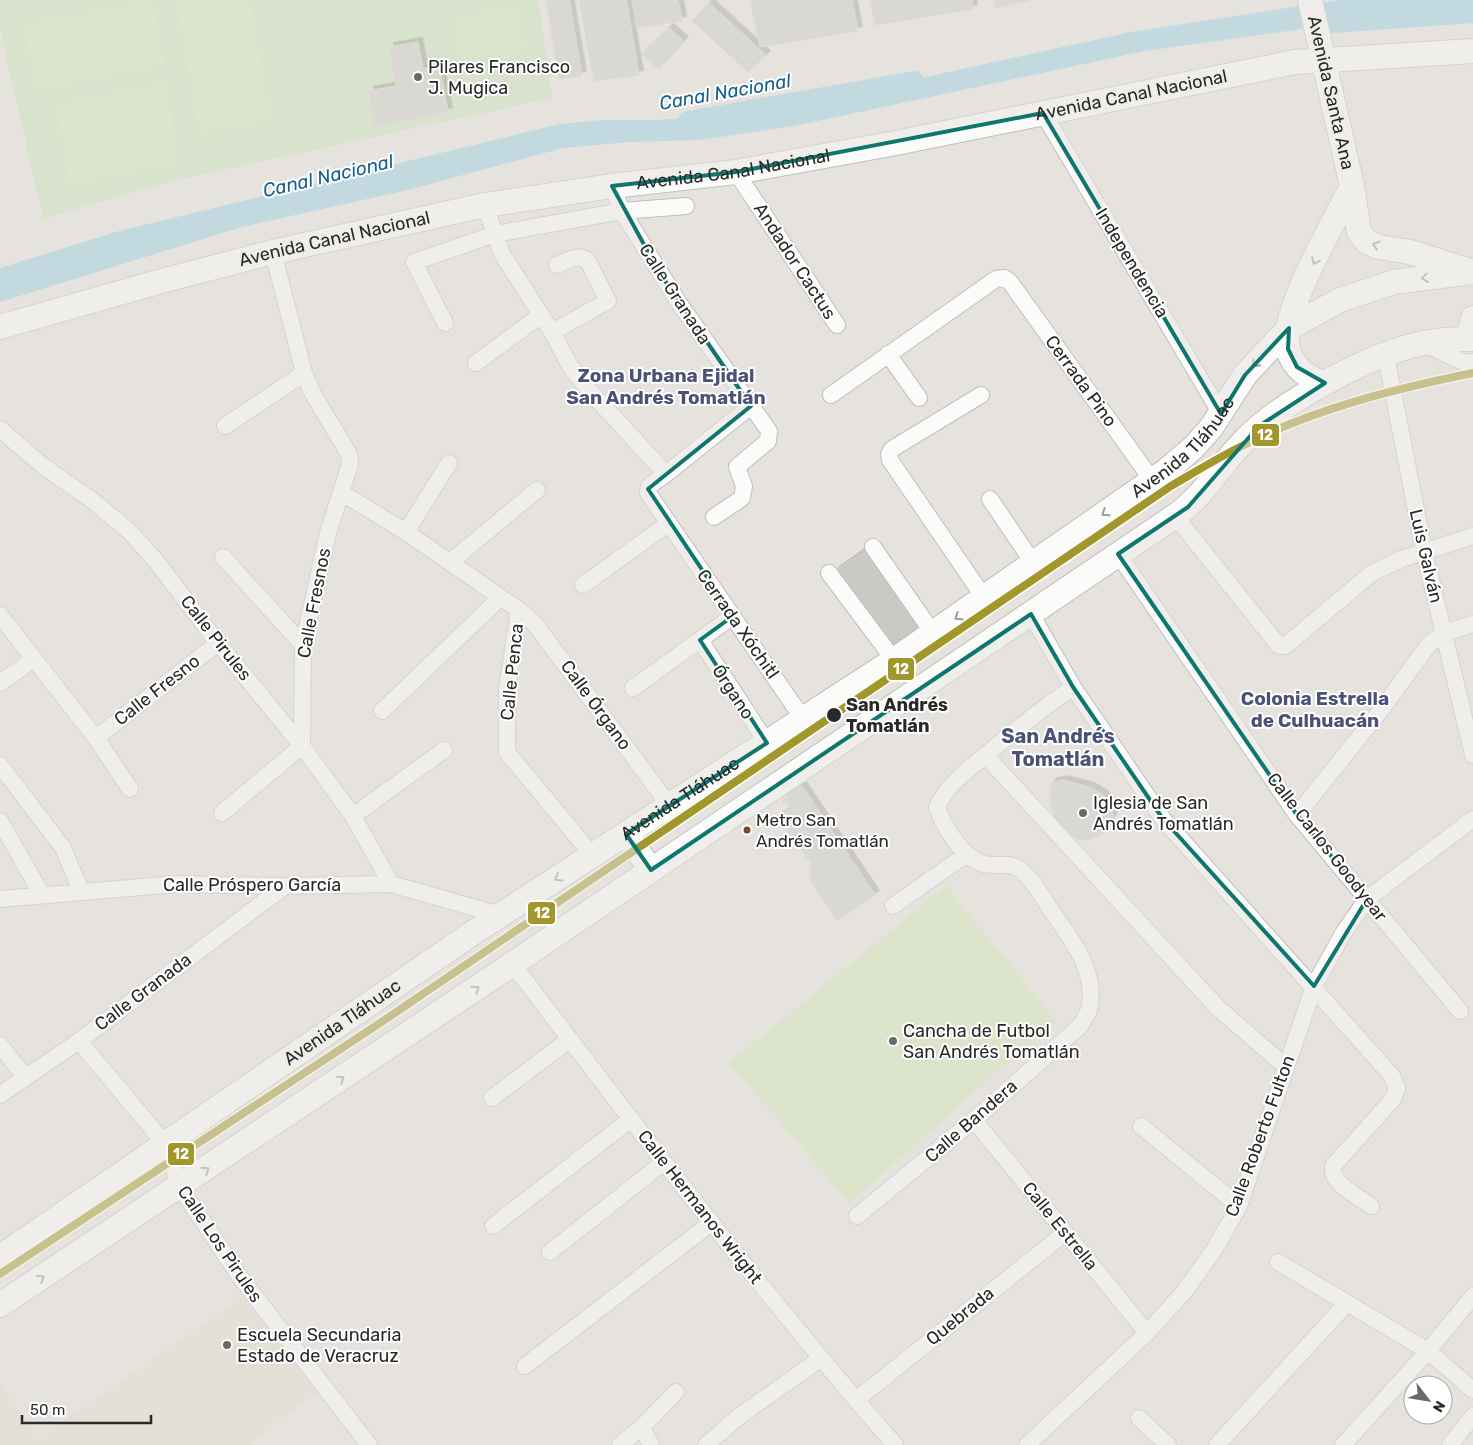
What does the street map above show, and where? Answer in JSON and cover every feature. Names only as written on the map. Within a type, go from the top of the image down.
[{"type":"main road","name":"Avenida Santa Ana","points":[[1310,0],[1352,186],[1359,232],[1367,242],[1378,247],[1410,252],[1473,272]]},
{"type":"main road","name":"Avenida Canal Nacional","points":[[0,327],[158,282],[273,252],[485,205],[612,186],[736,172],[1295,62],[1321,52],[1473,50]]},
{"type":"main road","points":[[1325,383],[1309,378],[1297,367],[1288,349],[1289,328],[1297,300],[1352,186]]},
{"type":"main road","name":"Avenida Tláhuac","points":[[0,1257],[500,915],[894,660],[1152,480],[1193,448],[1221,414],[1246,375],[1289,328],[1340,300],[1394,282],[1473,272]]},
{"type":"main road","points":[[0,1305],[180,1187],[1175,516],[1200,496],[1228,458],[1259,426],[1287,405],[1325,383],[1386,356],[1423,343],[1471,332]]},
{"type":"main road","points":[[626,834],[651,870]]},
{"type":"street","name":"Independencia","points":[[1043,113],[1221,414]]},
{"type":"street","name":"Andador Cactus","points":[[736,172],[837,325]]},
{"type":"street","name":"Calle Granada","points":[[612,186],[622,211],[679,303],[751,406]]},
{"type":"street","points":[[485,205],[502,254],[542,315],[570,366],[586,388],[666,474],[751,406],[770,436],[768,441],[737,467],[744,486],[742,498],[714,517]]},
{"type":"street","points":[[445,323],[414,262],[495,234],[622,211],[686,206]]},
{"type":"street","name":"Calle Fresnos","points":[[273,252],[304,373],[313,394],[349,454],[350,464],[328,533],[303,645],[302,746]]},
{"type":"street","points":[[552,332],[608,301],[588,261],[584,257],[578,256],[557,265]]},
{"type":"street","name":"Cerrada Pino","points":[[888,354],[996,279],[1004,278],[1010,282],[1152,480]]},
{"type":"street","points":[[476,363],[542,315]]},
{"type":"street","points":[[1423,343],[1464,363],[1473,362]]},
{"type":"street","points":[[830,395],[888,354],[919,398]]},
{"type":"street","name":"Luis Galván","points":[[1386,356],[1424,551],[1444,633],[1470,725],[1473,754]]},
{"type":"street","points":[[225,426],[304,373]]},
{"type":"street","points":[[981,395],[892,449],[889,454],[890,460],[984,598]]},
{"type":"street","name":"Calle Pirules","points":[[0,429],[43,466],[93,501],[129,531],[156,561],[218,643],[302,746],[353,816],[392,884]]},
{"type":"street","points":[[406,532],[448,463]]},
{"type":"street","name":"Cerrada Xóchitl","points":[[666,474],[648,489],[648,493],[803,719]]},
{"type":"street","points":[[450,562],[536,490]]},
{"type":"street","name":"Calle Penca","points":[[342,493],[406,532],[519,610],[507,688],[507,752],[593,856]]},
{"type":"street","points":[[990,499],[1034,564]]},
{"type":"street","points":[[1175,516],[1272,640],[1279,646],[1285,646],[1372,573],[1424,551],[1473,536]]},
{"type":"street","points":[[583,585],[671,526]]},
{"type":"street","points":[[873,547],[933,633]]},
{"type":"street","name":"Calle Carlos Goodyear","points":[[1118,554],[1297,815],[1420,966],[1460,1011]]},
{"type":"street","points":[[223,557],[303,645]]},
{"type":"street","points":[[829,573],[894,660]]},
{"type":"street","points":[[382,711],[501,598]]},
{"type":"street","name":"Calle Órgano","points":[[519,610],[536,624],[560,655],[669,805]]},
{"type":"street","points":[[1031,614],[1073,687],[1163,819],[1292,964],[1314,986],[1392,1076],[1397,1088],[1394,1099],[1334,1166],[1332,1173],[1336,1180],[1371,1206]]},
{"type":"street","points":[[0,615],[96,738],[130,789]]},
{"type":"street","points":[[633,688],[733,616]]},
{"type":"street","points":[[1297,815],[1381,710],[1430,644],[1444,633],[1473,624]]},
{"type":"street","name":"Órgano","points":[[700,640],[767,743]]},
{"type":"street","name":"Calle Fresno","points":[[96,738],[218,643]]},
{"type":"street","points":[[0,683],[34,659]]},
{"type":"street","name":"Calle Bandera","points":[[857,1216],[974,1120],[1080,1026],[1089,1010],[1090,990],[1082,955],[1030,880],[1020,870],[1009,864],[984,864],[967,854],[942,820],[937,807],[943,795],[985,755],[1023,722],[1073,687]]},
{"type":"street","points":[[222,814],[302,746]]},
{"type":"street","points":[[353,816],[444,750]]},
{"type":"street","points":[[985,755],[1218,1008],[1285,1066]]},
{"type":"street","points":[[0,765],[63,848],[81,891]]},
{"type":"street","name":"Calle Roberto Fulton","points":[[1027,1445],[1147,1333],[1184,1292],[1214,1250],[1238,1206],[1314,986],[1344,932],[1367,899],[1473,819]]},
{"type":"street","points":[[0,821],[42,896]]},
{"type":"street","points":[[893,906],[967,854]]},
{"type":"street","name":"Calle Próspero García","points":[[0,899],[177,884],[284,886],[392,884],[500,915]]},
{"type":"street","name":"Calle Granada","points":[[0,1095],[79,1041],[284,886]]},
{"type":"street","name":"Calle Hermanos Wright","points":[[512,963],[711,1223],[820,1359],[895,1445]]},
{"type":"street","points":[[492,1098],[570,1039]]},
{"type":"street","name":"Calle Los Pirules","points":[[79,1041],[166,1145],[180,1187],[247,1287],[369,1445]]},
{"type":"street","points":[[0,1045],[25,1077]]},
{"type":"street","points":[[493,1226],[631,1119]]},
{"type":"street","name":"Calle Estrella","points":[[974,1120],[1147,1333]]},
{"type":"street","points":[[1141,1126],[1238,1206]]},
{"type":"street","points":[[550,1252],[664,1162]]},
{"type":"street","points":[[525,1366],[711,1223]]},
{"type":"street","name":"Quebrada","points":[[856,1400],[1065,1233]]},
{"type":"street","points":[[1278,1262],[1428,1351],[1473,1390]]},
{"type":"street","points":[[1343,1445],[1428,1351],[1473,1296]]},
{"type":"street","points":[[1217,1445],[1347,1303]]},
{"type":"street","points":[[706,1445],[737,1418],[820,1359]]},
{"type":"street","points":[[620,1445],[676,1392]]},
{"type":"street","points":[[1450,1445],[1473,1416]]},
{"type":"street","points":[[1139,1418],[1168,1445]]},
{"type":"street","points":[[642,1426],[651,1445]]},
{"type":"highlighted area","points":[[1043,113],[1221,414],[1245,375],[1289,328],[1288,349],[1297,367],[1325,383],[1259,426],[1188,507],[1118,554],[1297,815],[1367,899],[1314,986],[1163,819],[1073,687],[1031,614],[651,870],[626,834],[767,743],[700,640],[733,616],[648,489],[751,406],[659,272],[612,186],[736,172]]},
{"type":"shaded area","name":"Escuela Secundaria Estado de Veracruz","points":[[243,1297],[316,1392],[249,1445],[0,1445],[0,1383],[38,1438]]},
{"type":"green space","points":[[0,0],[538,0],[553,100],[543,100],[168,182],[43,219],[0,29]]},
{"type":"green space","points":[[153,0],[165,65],[36,90],[24,25]]},
{"type":"green space","points":[[176,0],[250,0],[271,120],[199,133]]},
{"type":"green space","points":[[517,7],[524,50],[460,63],[452,19]]},
{"type":"green space","points":[[166,83],[179,162],[70,185],[56,105]]},
{"type":"green space","name":"Cancha de Futbol San Andrés Tomatlán","points":[[946,886],[1055,1020],[850,1203],[729,1063]]},
{"type":"water","name":"Canal Nacional","points":[[1339,0],[1473,0],[1473,10],[1432,11],[1145,51],[794,126],[700,140],[630,142],[563,148],[408,190],[242,227],[0,302],[0,268],[119,231],[560,124],[601,120],[656,120],[724,115],[794,106],[1131,32]]},
{"type":"building","points":[[546,0],[569,0],[582,76],[559,79]]},
{"type":"building","points":[[579,0],[626,0],[639,75],[594,81]]},
{"type":"building","points":[[633,0],[678,0],[682,21],[637,28]]},
{"type":"building","points":[[750,0],[852,0],[858,31],[760,47]]},
{"type":"building","points":[[870,0],[972,0],[973,9],[875,25]]},
{"type":"building","points":[[994,0],[1030,0],[996,8]]},
{"type":"building","points":[[709,3],[766,55],[748,72],[692,21]]},
{"type":"building","points":[[669,28],[684,41],[659,69],[641,54]]},
{"type":"building","name":"Pilares Francisco J. Mugica","points":[[418,42],[423,69],[439,66],[448,112],[375,126],[369,91],[396,86],[389,47]]},
{"type":"building","points":[[865,550],[924,636],[893,658],[834,572]]},
{"type":"building","name":"Iglesia de San Andrés Tomatlán","points":[[1063,780],[1090,787],[1103,795],[1110,803],[1113,816],[1104,833],[1091,839],[1080,840],[1071,836],[1055,820],[1050,802],[1051,783]]},
{"type":"building","name":"Metro San Andrés Tomatlán","points":[[802,786],[875,895],[837,921],[810,880],[810,862],[778,817],[792,808],[782,800]]},
{"type":"waterway","name":"Canal Nacional","points":[[1321,25],[1473,14]]},
{"type":"waterway","name":"Canal Nacional","points":[[687,120],[915,80]]},
{"type":"transit line","name":"12","points":[[0,1274],[383,1021],[1171,486],[1235,450],[1299,420],[1385,393],[1473,373]]},
{"type":"place","name":"Pilares Francisco J. Mugica","points":[[418,77]]},
{"type":"place","name":"San Andrés Tomatlán","points":[[834,715]]},
{"type":"place","name":"Iglesia de San Andrés Tomatlán","points":[[1083,813]]},
{"type":"place","name":"Metro San Andrés Tomatlán","points":[[747,830]]},
{"type":"place","name":"Cancha de Futbol San Andrés Tomatlán","points":[[893,1041]]},
{"type":"place","name":"Escuela Secundaria Estado de Veracruz","points":[[227,1345]]},
{"type":"district","name":"Zona Urbana Ejidal San Andrés Tomatlán","points":[[666,386]]},
{"type":"district","name":"Colonia Estrella de Culhuacán","points":[[1315,709]]},
{"type":"district","name":"San Andrés Tomatlán","points":[[1058,748]]}]
